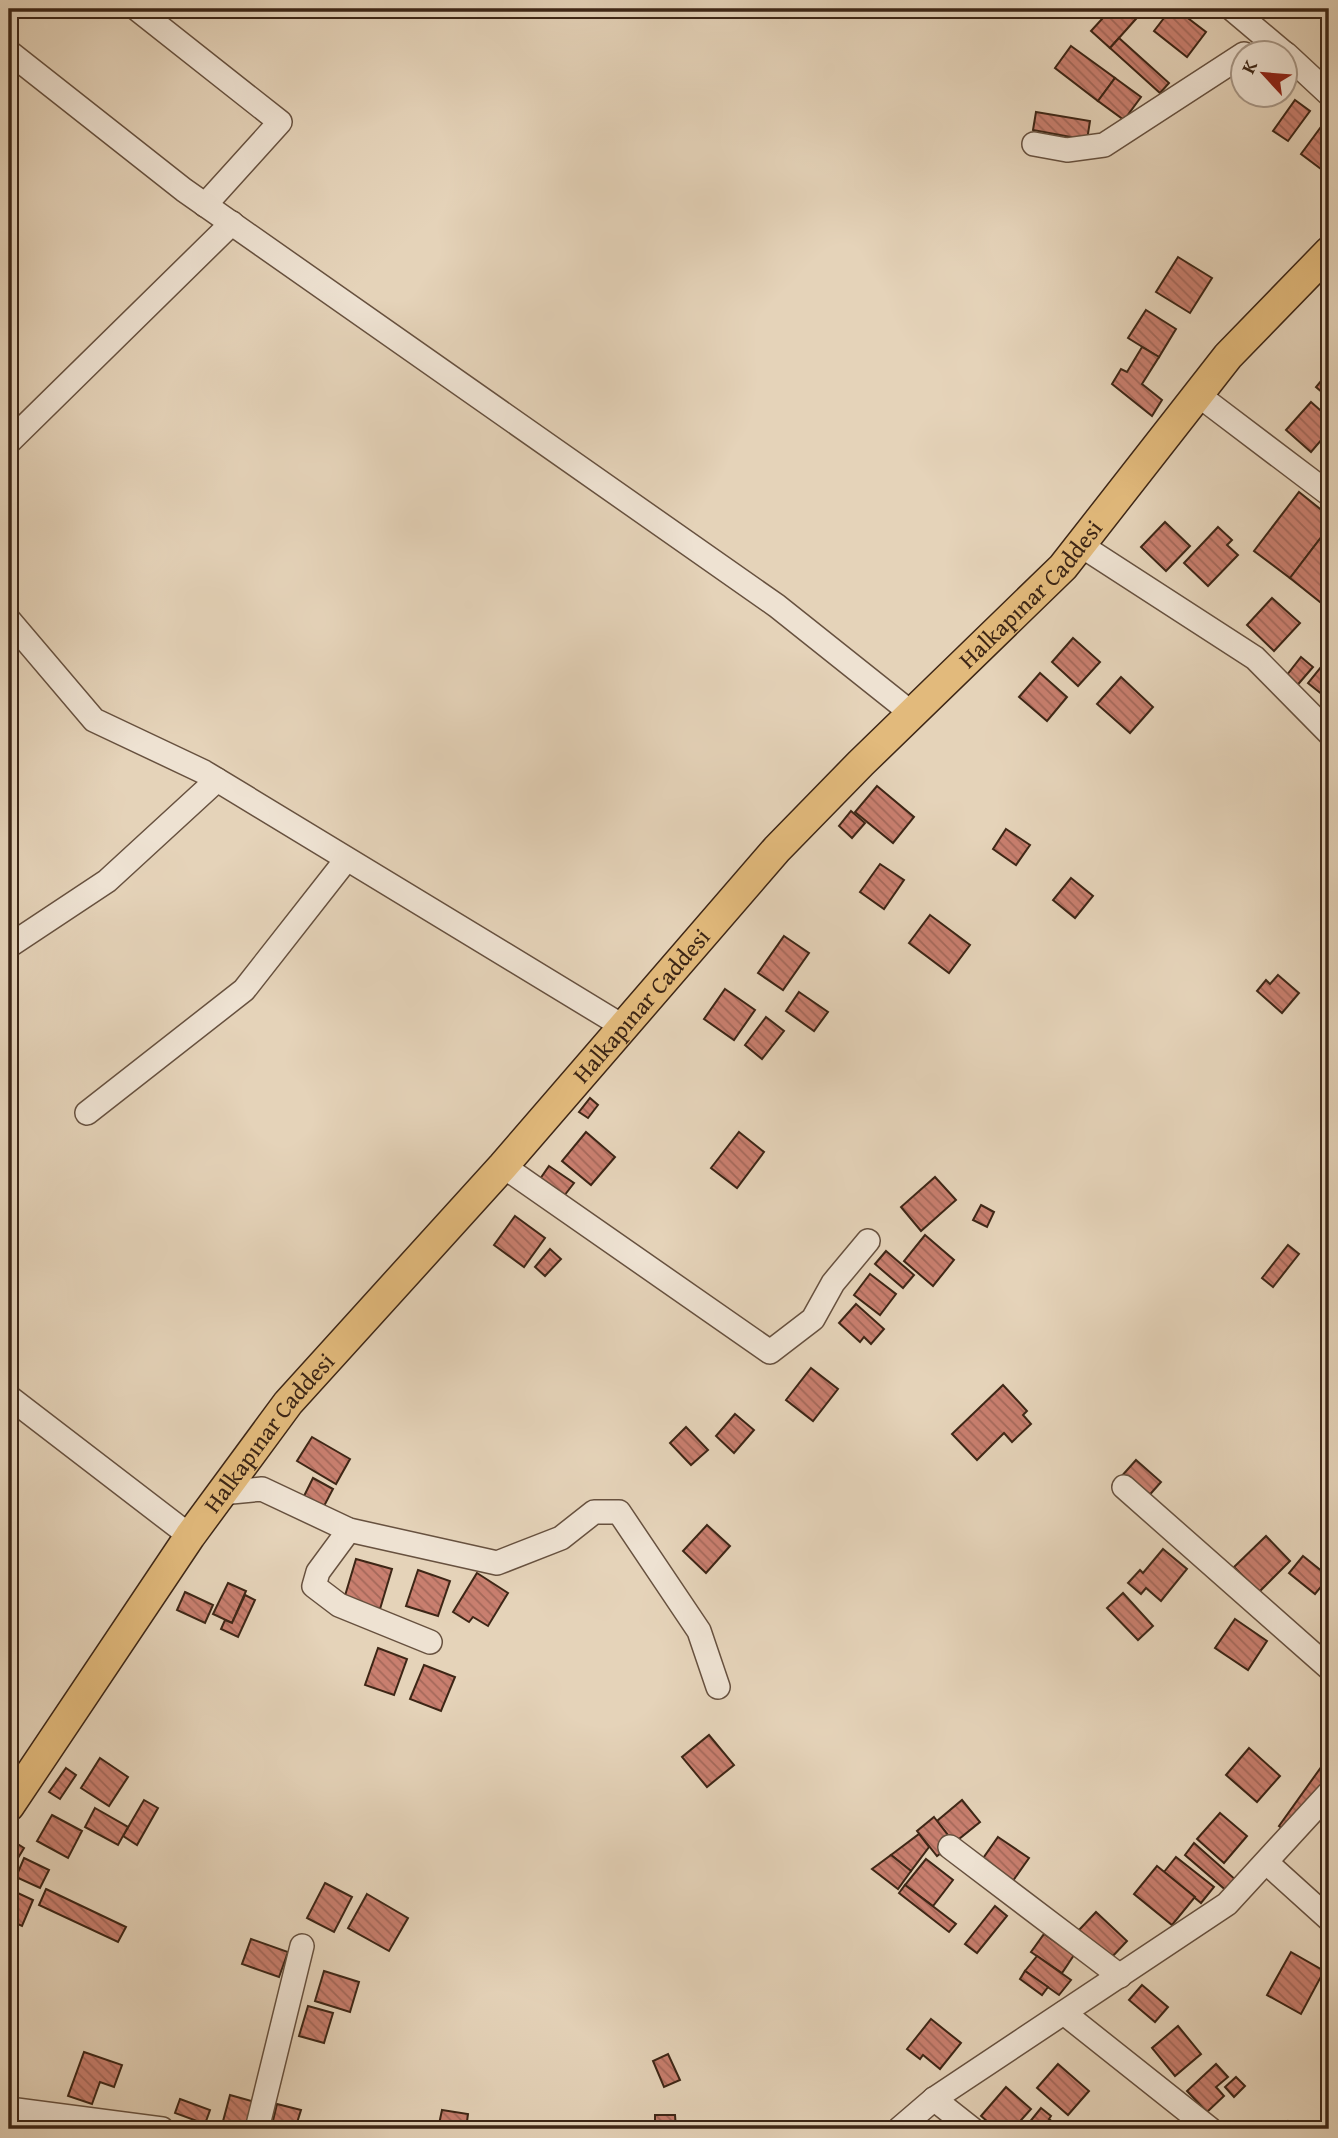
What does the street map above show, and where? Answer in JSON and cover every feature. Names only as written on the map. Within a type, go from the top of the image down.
[{"type":"main road","name":"Halkapınar Caddesi","points":[[9,1806],[190,1536],[296,1394],[503,1166],[777,849],[861,762],[1037,596],[1082,545],[1197,394],[1256,324],[1329,252]]},
{"type":"street","points":[[137,9],[280,122],[205,205]]},
{"type":"street","points":[[1232,9],[1266,38]]},
{"type":"street","points":[[9,52],[205,205],[777,606],[900,704]]},
{"type":"street","points":[[1034,144],[1067,150],[1104,145],[1230,63]]},
{"type":"street","points":[[1300,68],[1329,94]]},
{"type":"street","points":[[9,442],[232,223]]},
{"type":"street","points":[[1197,394],[1329,495]]},
{"type":"street","points":[[1082,545],[1255,658],[1329,733]]},
{"type":"street","points":[[9,620],[94,720],[217,780],[624,1027]]},
{"type":"street","points":[[9,946],[107,881],[217,780]]},
{"type":"street","points":[[87,1113],[244,990],[346,860]]},
{"type":"street","points":[[503,1166],[770,1352],[813,1319],[832,1283],[868,1241]]},
{"type":"street","points":[[9,1397],[190,1536]]},
{"type":"street","points":[[1124,1487],[1329,1668]]},
{"type":"street","points":[[221,1493],[262,1489],[349,1530],[497,1563],[561,1538],[594,1512],[619,1512],[699,1631],[718,1686]]},
{"type":"street","points":[[349,1530],[318,1572],[314,1586],[339,1605],[430,1642]]},
{"type":"street","points":[[899,2129],[934,2099],[1227,1904],[1329,1793]]},
{"type":"street","points":[[950,1847],[1120,1976]]},
{"type":"street","points":[[1267,1863],[1329,1919]]},
{"type":"street","points":[[257,2129],[302,1946]]},
{"type":"street","points":[[1065,2013],[1210,2129]]},
{"type":"street","points":[[934,2099],[972,2129]]},
{"type":"street","points":[[9,2109],[162,2129]]},
{"type":"building","points":[[1111,9],[1143,11],[1110,48],[1091,31]]},
{"type":"building","points":[[1171,9],[1176,9],[1206,32],[1187,57],[1154,31]]},
{"type":"building","points":[[1119,38],[1169,83],[1160,93],[1110,48]]},
{"type":"building","points":[[1071,46],[1115,78],[1098,101],[1055,68]]},
{"type":"building","points":[[1115,78],[1141,97],[1124,120],[1098,101]]},
{"type":"building","points":[[1300,104],[1310,111],[1288,141],[1273,131],[1289,108],[1300,108]]},
{"type":"building","points":[[1036,112],[1090,121],[1087,140],[1033,130]]},
{"type":"building","points":[[1326,120],[1329,123],[1329,175],[1301,154]]},
{"type":"building","points":[[1178,257],[1212,278],[1190,313],[1156,292]]},
{"type":"building","points":[[1146,310],[1176,329],[1159,357],[1128,338]]},
{"type":"building","points":[[1142,347],[1159,357],[1142,384],[1162,400],[1152,416],[1112,384],[1121,369],[1127,372]]},
{"type":"building","points":[[1329,371],[1329,398],[1316,387]]},
{"type":"building","points":[[1311,402],[1329,418],[1329,431],[1311,452],[1286,430]]},
{"type":"building","points":[[1299,492],[1329,516],[1329,527],[1290,578],[1254,551]]},
{"type":"building","points":[[1165,522],[1190,546],[1166,571],[1141,547]]},
{"type":"building","points":[[1218,527],[1232,540],[1227,545],[1238,555],[1208,586],[1184,563]]},
{"type":"building","points":[[1329,527],[1329,600],[1325,606],[1290,578]]},
{"type":"building","points":[[1272,598],[1300,623],[1274,651],[1247,625]]},
{"type":"building","points":[[1073,638],[1100,662],[1078,686],[1052,662]]},
{"type":"building","points":[[1301,657],[1313,667],[1294,689],[1283,680]]},
{"type":"building","points":[[1329,657],[1329,700],[1308,683]]},
{"type":"building","points":[[1040,673],[1067,697],[1047,721],[1019,697]]},
{"type":"building","points":[[1121,677],[1153,707],[1130,733],[1097,704]]},
{"type":"building","points":[[877,786],[914,817],[893,843],[855,812]]},
{"type":"building","points":[[851,811],[865,823],[852,838],[839,826]]},
{"type":"building","points":[[1006,829],[1030,845],[1016,865],[993,849]]},
{"type":"building","points":[[880,864],[904,880],[884,909],[860,892]]},
{"type":"building","points":[[1071,878],[1093,896],[1075,918],[1053,900]]},
{"type":"building","points":[[930,915],[970,945],[949,973],[909,943]]},
{"type":"building","points":[[784,936],[809,953],[783,990],[758,973]]},
{"type":"building","points":[[1278,975],[1299,993],[1282,1013],[1257,991],[1266,980],[1270,984]]},
{"type":"building","points":[[725,989],[755,1010],[734,1040],[704,1019]]},
{"type":"building","points":[[799,992],[828,1012],[814,1031],[786,1011]]},
{"type":"building","points":[[766,1017],[784,1031],[762,1059],[745,1045]]},
{"type":"building","points":[[590,1098],[598,1105],[588,1118],[579,1112]]},
{"type":"building","points":[[586,1132],[615,1157],[591,1185],[562,1161]]},
{"type":"building","points":[[739,1132],[764,1152],[737,1188],[711,1168]]},
{"type":"building","points":[[549,1166],[574,1183],[564,1196],[540,1179]]},
{"type":"building","points":[[935,1177],[956,1200],[921,1231],[901,1207]]},
{"type":"building","points":[[981,1205],[994,1212],[987,1227],[973,1220]]},
{"type":"building","points":[[515,1216],[545,1238],[524,1267],[494,1245]]},
{"type":"building","points":[[925,1235],[954,1260],[933,1286],[904,1261]]},
{"type":"building","points":[[1288,1245],[1299,1254],[1273,1287],[1262,1278]]},
{"type":"building","points":[[550,1249],[561,1259],[545,1276],[535,1267]]},
{"type":"building","points":[[886,1251],[914,1275],[903,1288],[875,1264]]},
{"type":"building","points":[[870,1274],[896,1294],[880,1315],[854,1295]]},
{"type":"building","points":[[856,1304],[884,1329],[871,1344],[864,1337],[860,1342],[839,1323]]},
{"type":"building","points":[[811,1368],[838,1389],[813,1421],[786,1400]]},
{"type":"building","points":[[1003,1385],[1027,1411],[1023,1415],[1031,1424],[1012,1442],[1004,1433],[977,1460],[952,1434]]},
{"type":"building","points":[[735,1414],[754,1430],[734,1453],[716,1436]]},
{"type":"building","points":[[686,1427],[708,1450],[691,1465],[670,1443]]},
{"type":"building","points":[[312,1437],[350,1459],[336,1484],[297,1461]]},
{"type":"building","points":[[1136,1460],[1161,1482],[1145,1500],[1120,1478]]},
{"type":"building","points":[[313,1478],[333,1489],[323,1508],[303,1498]]},
{"type":"building","points":[[707,1525],[730,1546],[706,1573],[683,1551]]},
{"type":"building","points":[[1266,1536],[1290,1561],[1259,1592],[1234,1567]]},
{"type":"building","points":[[1163,1549],[1187,1569],[1161,1601],[1146,1588],[1141,1594],[1128,1583],[1140,1570],[1143,1573]]},
{"type":"building","points":[[1303,1556],[1329,1577],[1315,1594],[1289,1573]]},
{"type":"building","points":[[356,1559],[392,1569],[380,1609],[344,1599]]},
{"type":"building","points":[[418,1570],[450,1581],[438,1616],[406,1606]]},
{"type":"building","points":[[477,1573],[508,1593],[488,1626],[473,1617],[469,1622],[453,1612]]},
{"type":"building","points":[[228,1583],[246,1591],[232,1623],[213,1614]]},
{"type":"building","points":[[185,1592],[213,1605],[205,1623],[177,1610]]},
{"type":"building","points":[[1123,1593],[1153,1626],[1138,1640],[1107,1608]]},
{"type":"building","points":[[245,1595],[255,1600],[238,1637],[221,1629],[225,1620],[232,1623]]},
{"type":"building","points":[[1235,1619],[1267,1641],[1248,1670],[1215,1648]]},
{"type":"building","points":[[378,1648],[407,1659],[394,1695],[365,1685]]},
{"type":"building","points":[[424,1665],[455,1677],[441,1711],[410,1699]]},
{"type":"building","points":[[709,1735],[734,1765],[707,1787],[682,1757]]},
{"type":"building","points":[[1249,1748],[1280,1776],[1257,1802],[1226,1775]]},
{"type":"building","points":[[1329,1756],[1329,1779],[1290,1834],[1279,1826]]},
{"type":"building","points":[[100,1758],[128,1777],[109,1806],[81,1788]]},
{"type":"building","points":[[66,1768],[76,1775],[60,1799],[49,1792]]},
{"type":"building","points":[[144,1800],[158,1808],[137,1845],[123,1836]]},
{"type":"building","points":[[962,1800],[980,1822],[954,1843],[937,1821]]},
{"type":"building","points":[[95,1808],[128,1827],[118,1845],[85,1827]]},
{"type":"building","points":[[1220,1813],[1247,1836],[1224,1863],[1197,1839]]},
{"type":"building","points":[[52,1815],[82,1831],[68,1858],[37,1841]]},
{"type":"building","points":[[934,1817],[954,1843],[937,1856],[917,1831]]},
{"type":"building","points":[[919,1834],[929,1847],[911,1871],[891,1855]]},
{"type":"building","points":[[998,1837],[1029,1858],[1010,1885],[979,1864]]},
{"type":"building","points":[[13,1841],[24,1848],[9,1873],[9,1848]]},
{"type":"building","points":[[1194,1843],[1237,1881],[1228,1892],[1185,1855]]},
{"type":"building","points":[[891,1855],[911,1871],[898,1889],[872,1869]]},
{"type":"building","points":[[1176,1857],[1214,1887],[1201,1903],[1164,1872]]},
{"type":"building","points":[[24,1858],[49,1870],[40,1888],[16,1877]]},
{"type":"building","points":[[926,1859],[953,1880],[933,1906],[905,1885]]},
{"type":"building","points":[[1157,1866],[1195,1897],[1172,1925],[1134,1894]]},
{"type":"building","points":[[325,1883],[352,1897],[334,1932],[307,1918]]},
{"type":"building","points":[[905,1885],[956,1924],[949,1932],[899,1893]]},
{"type":"building","points":[[9,1889],[33,1900],[22,1926],[9,1920]]},
{"type":"building","points":[[46,1889],[126,1927],[118,1942],[39,1905]]},
{"type":"building","points":[[367,1894],[408,1918],[389,1951],[348,1928]]},
{"type":"building","points":[[995,1906],[1007,1916],[977,1953],[965,1944]]},
{"type":"building","points":[[1096,1912],[1127,1941],[1110,1959],[1079,1930]]},
{"type":"building","points":[[1044,1934],[1074,1955],[1062,1973],[1031,1952]]},
{"type":"building","points":[[251,1939],[288,1952],[279,1977],[242,1964]]},
{"type":"building","points":[[1291,1952],[1324,1971],[1301,2014],[1267,1995]]},
{"type":"building","points":[[1037,1956],[1071,1980],[1059,1995],[1025,1971]]},
{"type":"building","points":[[324,1971],[359,1982],[350,2012],[315,2001]]},
{"type":"building","points":[[1025,1971],[1048,1987],[1042,1995],[1020,1979]]},
{"type":"building","points":[[1142,1985],[1168,2007],[1155,2022],[1129,2000]]},
{"type":"building","points":[[308,2006],[333,2013],[324,2043],[299,2036]]},
{"type":"building","points":[[931,2019],[961,2043],[940,2069],[923,2055],[920,2059],[907,2049]]},
{"type":"building","points":[[1178,2026],[1201,2054],[1175,2076],[1152,2048]]},
{"type":"building","points":[[84,2052],[122,2065],[114,2087],[100,2082],[92,2104],[68,2096]]},
{"type":"building","points":[[668,2054],[680,2080],[664,2087],[653,2061]]},
{"type":"building","points":[[1058,2064],[1089,2091],[1068,2115],[1037,2088]]},
{"type":"building","points":[[1216,2064],[1228,2077],[1216,2087],[1224,2096],[1207,2112],[1187,2091]]},
{"type":"building","points":[[1236,2077],[1245,2086],[1234,2097],[1225,2087]]},
{"type":"building","points":[[1006,2087],[1031,2109],[1013,2129],[996,2129],[981,2116]]},
{"type":"building","points":[[230,2095],[255,2102],[247,2129],[222,2125]]},
{"type":"building","points":[[180,2099],[210,2110],[205,2124],[175,2113]]},
{"type":"building","points":[[277,2104],[301,2110],[295,2129],[271,2129]]},
{"type":"building","points":[[1041,2108],[1051,2116],[1049,2119],[1061,2129],[1024,2129]]},
{"type":"building","points":[[442,2110],[468,2114],[466,2129],[438,2129]]},
{"type":"building","points":[[655,2115],[675,2115],[676,2129],[655,2129]]},
{"type":"building","points":[[1288,2121],[1298,2129],[1280,2129]]}]
